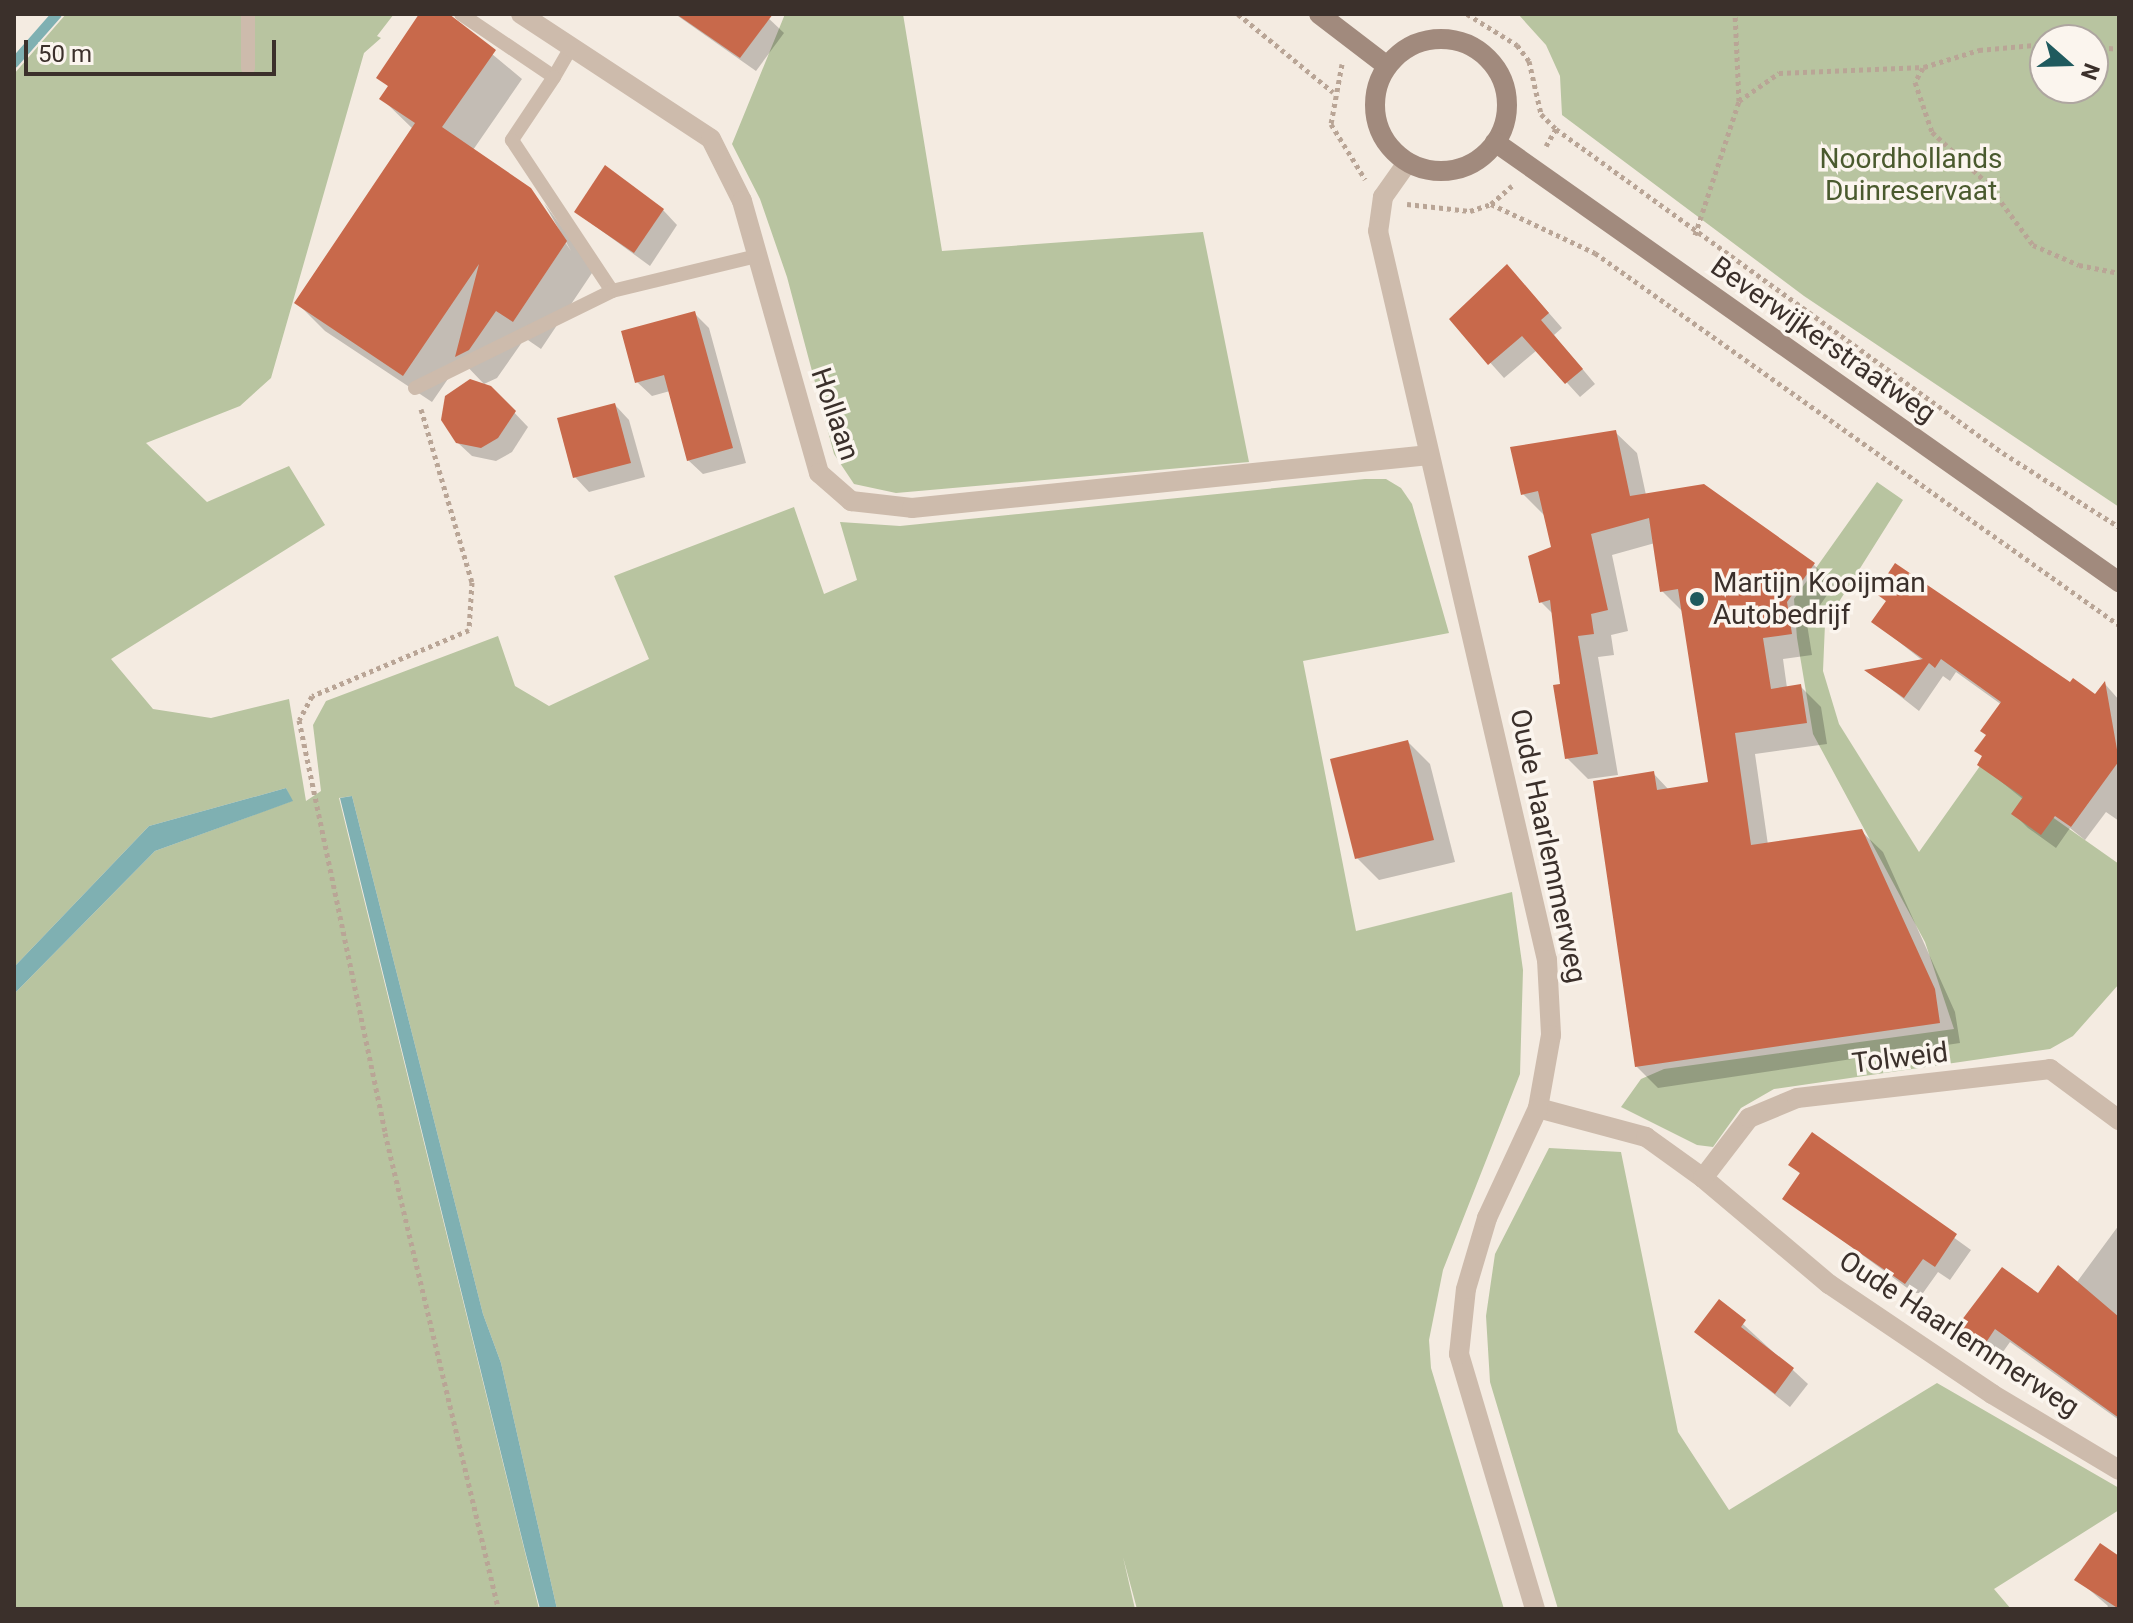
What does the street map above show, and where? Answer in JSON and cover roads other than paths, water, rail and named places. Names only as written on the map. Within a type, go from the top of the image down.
[{"type":"main road","points":[[1319,14],[1353,36],[1387,66]]},
{"type":"main road","points":[[1430,40],[1461,42],[1479,51],[1494,65],[1506,93],[1504,124],[1495,142],[1468,166],[1451,171],[1407,163],[1386,141],[1377,123],[1375,103],[1387,66],[1402,51],[1430,40]]},
{"type":"main road","name":"Beverwijkerstraatweg","points":[[1495,142],[2119,582]]},
{"type":"street","name":"Hollaan","points":[[521,14],[711,139],[742,201],[819,473],[851,501],[912,508],[1429,455]]},
{"type":"street","name":"Oude Haarlemmerweg","points":[[1407,163],[1383,197],[1378,231],[1547,960],[1551,1035],[1538,1108],[1646,1137],[1703,1178],[1829,1284],[1992,1394],[2119,1470]]},
{"type":"street","name":"Tolweid","points":[[1703,1178],[1749,1118],[1797,1098],[2050,1069],[2119,1120]]},
{"type":"street","points":[[1535,1609],[1459,1354],[1466,1289],[1487,1218],[1538,1108]]},
{"type":"lane","points":[[248,14],[248,68]]},
{"type":"lane","points":[[461,14],[554,77]]},
{"type":"lane","points":[[570,49],[512,140],[612,291]]},
{"type":"lane","points":[[415,388],[612,291],[757,256]]},
{"type":"water","points":[[286,788],[293,801],[155,851],[14,994],[14,967],[149,826]]},
{"type":"water","points":[[352,796],[483,1314],[501,1363],[557,1609],[540,1609],[525,1551],[340,798]]},
{"type":"waterway","points":[[14,63],[57,14]]},
{"type":"place","name":"Martijn Kooijman Autobedrijf","points":[[1697,599]]},
{"type":"park label","name":"Noordhollands Duinreservaat","points":[[1911,175]]}]
